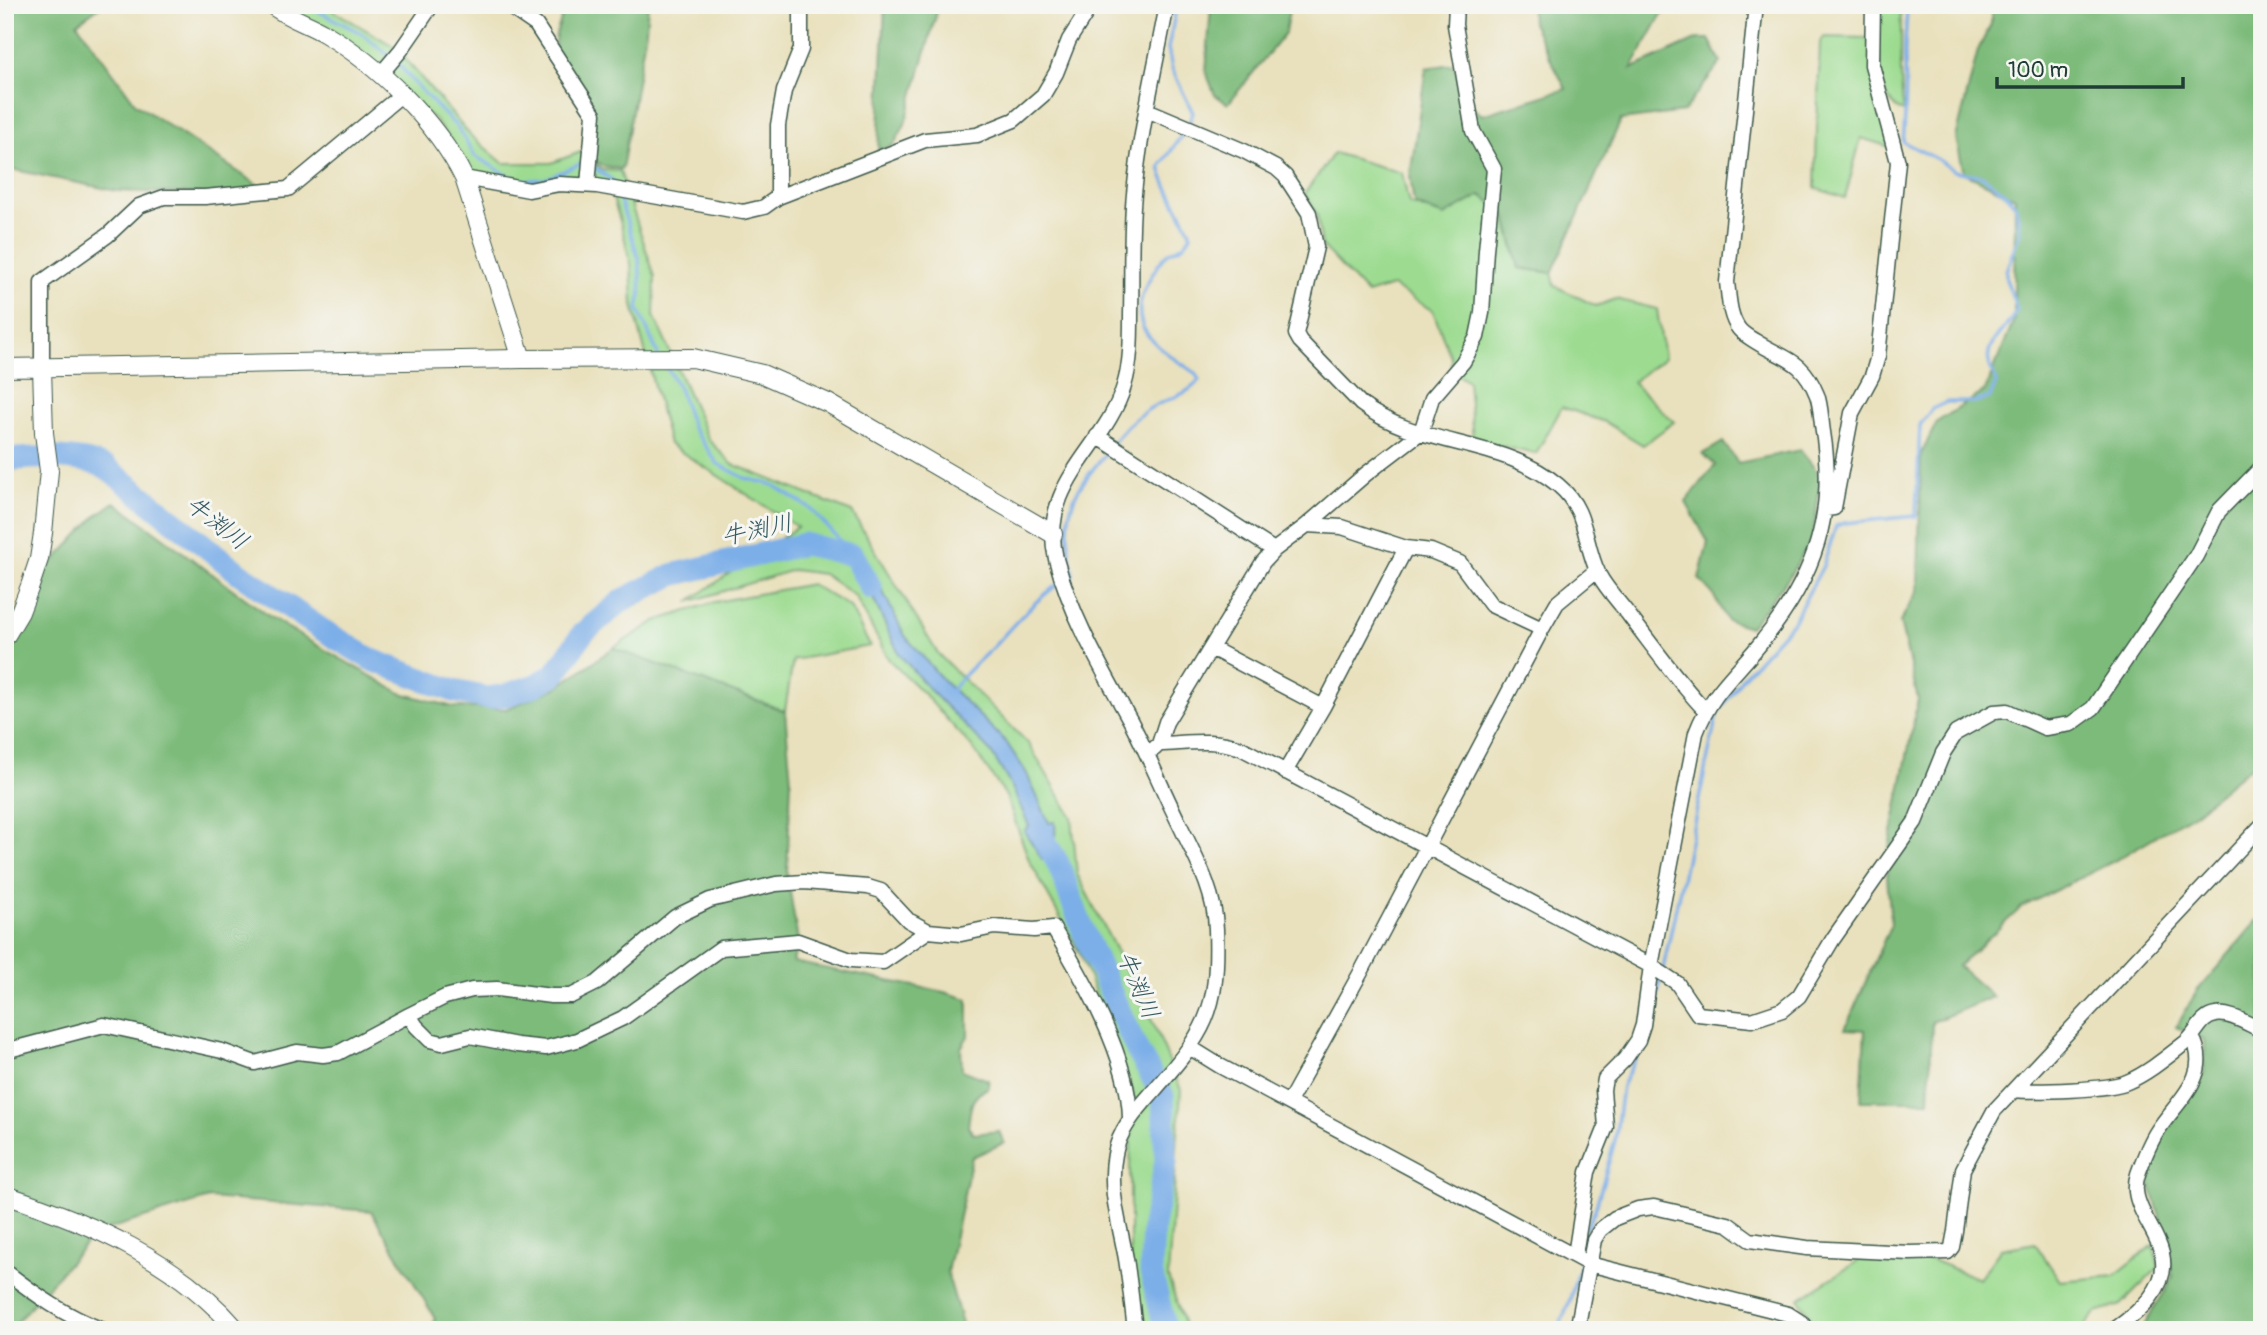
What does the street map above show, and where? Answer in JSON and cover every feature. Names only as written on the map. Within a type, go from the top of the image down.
[{"type":"street","points":[[272,5],[289,17],[324,33],[352,52],[429,121],[441,137],[453,154],[464,178],[522,359]]},
{"type":"street","points":[[380,75],[432,5]]},
{"type":"street","points":[[507,5],[536,25],[594,114],[588,185]]},
{"type":"street","points":[[778,197],[778,125],[784,91],[801,49],[801,5]]},
{"type":"street","points":[[464,178],[529,190],[559,184],[588,185],[743,212],[925,141],[977,135],[1014,120],[1043,95],[1069,40],[1087,10],[1094,5]]},
{"type":"street","points":[[1135,1330],[1113,1186],[1115,1152],[1130,1118],[1191,1048],[1208,1017],[1215,990],[1216,926],[1211,892],[1147,756],[1110,688],[1067,593],[1056,556],[1053,534],[1058,503],[1069,476],[1097,436],[1123,391],[1127,374],[1131,338],[1134,194],[1167,5]]},
{"type":"street","points":[[1147,756],[1159,744],[1166,722],[1263,562],[1366,474],[1421,432],[1432,398],[1463,362],[1477,337],[1482,313],[1494,169],[1473,131],[1455,25],[1457,5]]},
{"type":"street","points":[[1575,1255],[1587,1172],[1606,1127],[1603,1090],[1605,1079],[1625,1059],[1638,1040],[1643,1025],[1651,966],[1672,869],[1688,764],[1705,710],[1786,611],[1807,575],[1819,544],[1826,509],[1826,453],[1818,397],[1804,370],[1786,356],[1767,349],[1738,328],[1729,302],[1727,282],[1756,5]]},
{"type":"street","points":[[1826,509],[1834,508],[1852,413],[1872,376],[1878,356],[1898,162],[1872,65],[1873,5]]},
{"type":"street","points":[[5,637],[20,612],[39,558],[49,471],[44,433],[42,282],[108,235],[139,205],[164,197],[205,197],[288,189],[401,95]]},
{"type":"street","points":[[1147,110],[1244,151],[1276,168],[1285,176],[1309,213],[1315,247],[1296,334],[1300,341],[1372,413],[1421,432],[1508,458],[1556,483],[1571,497],[1583,518],[1597,570],[1659,655],[1705,710]]},
{"type":"street","points":[[5,368],[693,358],[762,374],[828,403],[1053,534]]},
{"type":"street","points":[[1097,436],[1274,550]]},
{"type":"street","points":[[1159,744],[1180,744],[1197,740],[1224,742],[1241,748],[1651,966],[1677,983],[1698,1014],[1752,1020],[1782,1010],[1800,996],[1833,939],[1915,822],[1943,753],[1956,733],[1994,712],[2007,711],[2045,728],[2071,724],[2093,708],[2196,556],[2219,511],[2262,467]]},
{"type":"street","points":[[1307,525],[1342,527],[1406,548],[1432,551],[1460,563],[1491,605],[1542,629]]},
{"type":"street","points":[[1285,772],[1323,707],[1406,548]]},
{"type":"street","points":[[1289,1102],[1542,629],[1558,603],[1597,570]]},
{"type":"street","points":[[1211,648],[1323,707]]},
{"type":"street","points":[[1577,1330],[1594,1240],[1600,1230],[1615,1218],[1638,1209],[1654,1207],[1728,1224],[1751,1240],[1807,1248],[1910,1254],[1948,1252],[1955,1231],[1963,1169],[1989,1118],[2262,825]]},
{"type":"street","points":[[5,1051],[104,1025],[222,1051],[255,1063],[297,1052],[323,1055],[338,1053],[445,997],[472,990],[497,989],[571,996],[597,983],[675,917],[710,900],[776,884],[804,882],[868,887],[881,891],[908,920],[928,931],[961,934],[994,927],[1034,930],[1053,928],[1093,1001],[1118,1056],[1127,1083],[1130,1118]]},
{"type":"street","points":[[410,1015],[416,1026],[430,1040],[442,1043],[470,1036],[546,1048],[577,1040],[623,1018],[721,947],[798,941],[851,960],[883,962],[928,931]]},
{"type":"street","points":[[2014,1090],[2125,1083],[2151,1069],[2192,1037],[2203,1021],[2217,1014],[2262,1030]]},
{"type":"street","points":[[2114,1330],[2136,1313],[2160,1282],[2164,1266],[2162,1251],[2140,1208],[2135,1191],[2138,1176],[2156,1132],[2192,1086],[2200,1062],[2197,1045],[2192,1037]]},
{"type":"street","points":[[1191,1048],[1589,1264],[1788,1314],[1802,1323],[1806,1330]]},
{"type":"street","points":[[5,1195],[90,1225],[153,1260],[193,1286],[237,1330]]},
{"type":"street","points":[[5,1270],[55,1308],[77,1321],[103,1330]]},
{"type":"green space","points":[[5,5],[102,5],[77,23],[136,104],[267,191],[230,195],[117,191],[10,169],[5,172]]},
{"type":"green space","points":[[283,5],[324,5],[395,47],[470,135],[503,163],[551,163],[581,152],[603,170],[620,171],[655,277],[654,316],[709,440],[732,464],[852,512],[938,654],[1028,743],[1072,817],[1077,874],[1154,1025],[1181,1090],[1168,1277],[1186,1330],[1148,1330],[1130,1269],[1133,1092],[1080,954],[1029,860],[1006,796],[971,746],[889,660],[855,596],[823,574],[793,570],[688,602],[797,527],[669,444],[633,305],[631,263],[612,195],[601,183],[526,186],[471,174],[461,154],[433,118]]},
{"type":"green space","points":[[566,5],[648,5],[622,169],[603,166],[587,154],[590,115],[552,63],[556,34]]},
{"type":"green space","points":[[885,5],[939,5],[905,124],[894,145],[878,151]]},
{"type":"green space","points":[[1211,5],[1290,5],[1285,33],[1228,104],[1215,95],[1206,72]]},
{"type":"green space","points":[[1531,5],[1667,5],[1631,69],[1698,39],[1709,39],[1721,62],[1683,112],[1621,120],[1552,273],[1519,268],[1505,212],[1481,195],[1444,216],[1414,204],[1410,176],[1426,68],[1453,64],[1469,104],[1482,115],[1566,89],[1532,23]]},
{"type":"green space","points":[[1878,5],[1895,5],[1900,8],[1904,112],[1894,106],[1882,81],[1878,48]]},
{"type":"green space","points":[[1991,5],[2262,5],[2262,757],[2196,812],[2114,861],[2022,907],[1958,966],[1993,997],[1932,1022],[1929,1101],[1861,1101],[1865,1030],[1845,1029],[1891,924],[1886,864],[1918,699],[1900,622],[1918,590],[1921,454],[1937,422],[1985,391],[2014,320],[2015,198],[1964,173],[1956,138],[1978,50],[1991,24]]},
{"type":"green space","points":[[1824,37],[1868,38],[1890,147],[1861,138],[1845,198],[1815,188],[1820,42]]},
{"type":"green space","points":[[1334,153],[1402,173],[1409,204],[1444,216],[1481,195],[1504,212],[1519,268],[1552,273],[1555,286],[1596,306],[1616,299],[1657,309],[1664,358],[1632,382],[1674,422],[1643,445],[1605,422],[1562,407],[1536,454],[1473,440],[1468,381],[1451,370],[1451,358],[1433,311],[1392,286],[1367,294],[1322,246],[1317,215],[1305,193]]},
{"type":"green space","points":[[1723,442],[1738,463],[1800,450],[1821,476],[1813,537],[1789,577],[1750,627],[1727,620],[1712,593],[1699,579],[1708,542],[1686,502],[1715,465],[1703,454]]},
{"type":"green space","points":[[115,502],[269,616],[401,693],[453,707],[506,709],[556,688],[613,648],[785,711],[791,781],[787,873],[798,941],[793,962],[968,999],[968,1036],[961,1048],[962,1070],[988,1080],[989,1087],[974,1099],[968,1127],[974,1134],[999,1131],[1004,1143],[972,1157],[947,1272],[964,1330],[431,1330],[435,1318],[371,1211],[209,1198],[95,1233],[10,1330],[5,1330],[5,640],[30,586],[97,515]]},
{"type":"green space","points":[[811,584],[850,607],[870,646],[793,660],[785,711],[613,648],[656,621],[715,602]]},
{"type":"green space","points":[[2262,915],[2262,1330],[2141,1330],[2173,1278],[2167,1241],[2149,1179],[2155,1145],[2163,1126],[2204,1075],[2205,1040],[2176,1027],[2197,991]]},
{"type":"green space","points":[[2035,1243],[2060,1281],[2114,1276],[2153,1245],[2159,1267],[2121,1305],[2096,1313],[2081,1330],[1818,1330],[1799,1299],[1860,1260],[1932,1260],[1979,1279],[2001,1249]]},
{"type":"water","points":[[853,555],[876,578],[905,636],[942,679],[1006,742],[1026,772],[1049,823],[1055,822],[1058,863],[1047,857],[1042,859],[1024,831],[1029,826],[1013,789],[991,752],[899,654]]},
{"type":"waterway","points":[[306,5],[361,33],[390,56]]},
{"type":"waterway","points":[[1177,5],[1168,48],[1172,69],[1193,113],[1189,122]]},
{"type":"waterway","points":[[1663,969],[1717,714],[1743,677],[1793,622],[1823,566],[1836,526],[1916,516],[1920,425],[1932,409],[1947,402],[1976,402],[1990,397],[1996,383],[1989,362],[1990,347],[2017,309],[2006,279],[2006,271],[2020,232],[2016,206],[2005,193],[1982,176],[1955,171],[1903,142],[1907,5]]},
{"type":"waterway","points":[[396,61],[458,128],[475,156],[517,181],[545,179],[580,164],[585,165]]},
{"type":"waterway","points":[[1113,443],[1141,414],[1188,390],[1199,380],[1195,373],[1150,338],[1140,316],[1140,302],[1155,269],[1167,254],[1182,246],[1191,235],[1160,167],[1186,129]]},
{"type":"waterway","points":[[593,167],[614,184]]},
{"type":"waterway","points":[[618,194],[639,259],[641,293],[638,309],[658,354]]},
{"type":"waterway","points":[[664,363],[679,388],[692,427],[718,464],[745,478],[773,485],[811,509],[853,555]]},
{"type":"waterway","points":[[1066,579],[1073,575],[1068,537],[1071,508],[1081,486],[1109,449]]},
{"type":"waterway","name":"牛渕川","points":[[5,460],[83,460],[107,468],[239,573],[372,660],[454,691],[487,698],[536,685],[555,674],[583,633],[623,600],[672,575],[804,544],[853,555],[871,588]]},
{"type":"waterway","points":[[950,694],[965,674],[1026,612],[1060,583]]},
{"type":"waterway","name":"牛渕川","points":[[1043,838],[1058,863],[1084,933],[1137,1050],[1163,1096],[1166,1161],[1153,1225],[1151,1272],[1166,1330]]},
{"type":"waterway","points":[[1650,1026],[1662,976]]},
{"type":"waterway","points":[[1586,1228],[1595,1210],[1615,1140],[1622,1086],[1643,1043]]},
{"type":"waterway","points":[[1557,1330],[1568,1306],[1580,1264]]}]
